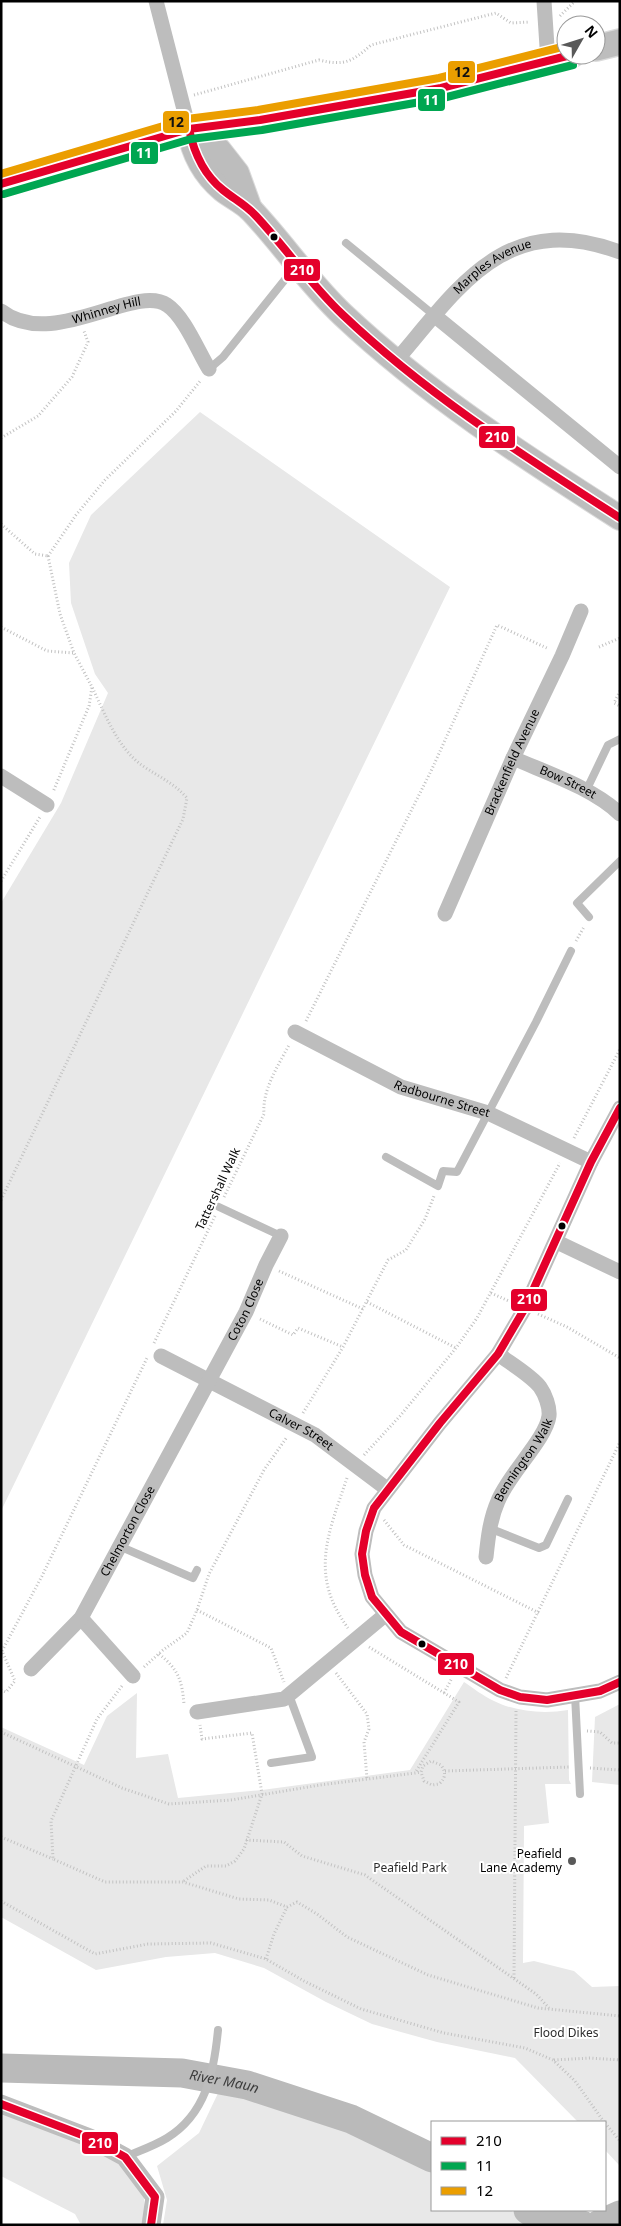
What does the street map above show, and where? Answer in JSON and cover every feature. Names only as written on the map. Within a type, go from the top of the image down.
[{"type":"highway","points":[[606,46],[620,42]]},
{"type":"highway","points":[[1,184],[189,130],[260,120],[441,88],[556,60]]},
{"type":"main road","points":[[189,130],[192,148],[206,172],[223,190],[250,208],[296,265],[342,313],[395,362],[474,422],[620,518]]},
{"type":"street","points":[[156,1],[189,130]]},
{"type":"street","points":[[544,1],[548,62]]},
{"type":"street","name":"Marples Avenue","points":[[395,362],[476,270],[499,255],[518,247],[544,240],[575,240],[620,252]]},
{"type":"street","name":"Whinney Hill","points":[[1,311],[20,321],[40,324],[80,318],[141,301],[157,300],[168,306],[177,315],[209,369]]},
{"type":"street","points":[[435,316],[620,467]]},
{"type":"street","name":"Brackenfield Avenue","points":[[445,914],[512,758],[562,656],[581,611]]},
{"type":"street","name":"Bow Street","points":[[512,758],[586,791],[609,804],[620,814]]},
{"type":"street","points":[[1,776],[47,805]]},
{"type":"street","name":"Radbourne Street","points":[[297,1034],[402,1086],[488,1113],[591,1162]]},
{"type":"street","points":[[620,1108],[591,1162],[557,1242],[525,1308],[498,1354],[387,1489],[374,1508],[366,1531],[362,1554],[365,1575],[372,1598],[401,1632],[500,1690],[517,1696],[547,1700],[600,1691],[620,1682]]},
{"type":"street","name":"Coton Close","points":[[207,1380],[246,1312],[266,1265],[282,1236]]},
{"type":"street","points":[[557,1242],[620,1272]]},
{"type":"street","name":"Calver Street","points":[[155,1351],[207,1380],[315,1435],[387,1489]]},
{"type":"street","name":"Bennington Walk","points":[[486,1557],[489,1528],[498,1500],[515,1470],[543,1433],[550,1415],[540,1386],[498,1354]]},
{"type":"street","name":"Chelmorton Close","points":[[31,1669],[81,1618],[207,1380]]},
{"type":"street","points":[[192,1715],[284,1699],[385,1615]]},
{"type":"street","points":[[81,1618],[133,1676]]},
{"type":"street","points":[[1,2104],[90,2138],[125,2157],[155,2197],[152,2225]]},
{"type":"lane","points":[[346,243],[435,316]]},
{"type":"lane","points":[[209,369],[223,357],[296,265]]},
{"type":"lane","points":[[586,791],[608,745],[620,739]]},
{"type":"lane","points":[[589,917],[577,903],[620,861]]},
{"type":"lane","points":[[386,1157],[438,1186],[443,1171],[457,1172],[571,950]]},
{"type":"lane","points":[[219,1207],[282,1236]]},
{"type":"lane","points":[[489,1528],[539,1548],[546,1545],[568,1499]]},
{"type":"lane","points":[[119,1546],[193,1578],[197,1570]]},
{"type":"lane","points":[[271,1763],[312,1757],[289,1695]]},
{"type":"lane","points":[[575,1695],[580,1794]]},
{"type":"lane","points":[[125,2157],[165,2139],[191,2119],[204,2099],[213,2070],[218,2030]]},
{"type":"path","points":[[182,98],[319,60],[336,64],[356,58],[371,45],[496,13],[511,23],[544,22],[557,18],[575,1]]},
{"type":"path","points":[[1,438],[38,416],[72,377],[88,342],[80,318]]},
{"type":"path","points":[[1,1200],[183,818],[187,798],[178,787],[143,766],[129,753],[109,721],[74,653],[60,614],[48,556],[76,515],[105,480],[176,411],[209,369]]},
{"type":"path","points":[[1,524],[35,554],[48,556]]},
{"type":"path","name":"Tattershall Walk","points":[[1,1690],[6,1692],[15,1681],[2,1652],[155,1351],[219,1207],[264,1114],[263,1104],[269,1085],[297,1034],[432,769],[497,625],[562,656]]},
{"type":"path","points":[[1,627],[47,650],[74,653]]},
{"type":"path","points":[[599,647],[620,638]]},
{"type":"path","points":[[89,706],[92,687]]},
{"type":"path","points":[[620,691],[614,703],[620,706]]},
{"type":"path","points":[[571,950],[589,917]]},
{"type":"path","points":[[415,1773],[459,1702],[357,1640],[338,1614],[326,1585],[325,1550],[346,1483],[355,1464],[400,1416],[456,1348],[492,1293],[620,1050]]},
{"type":"path","points":[[53,1859],[51,1821],[74,1767],[98,1719],[122,1686],[187,1633],[209,1574],[264,1470],[295,1425],[343,1347],[388,1260],[406,1250],[425,1219],[438,1186]]},
{"type":"path","points":[[266,1265],[363,1309]]},
{"type":"path","points":[[492,1293],[567,1326],[620,1358]]},
{"type":"path","points":[[367,1302],[456,1348]]},
{"type":"path","points":[[246,1312],[293,1335],[298,1328],[343,1347]]},
{"type":"path","points":[[500,1690],[539,1613],[620,1442]]},
{"type":"path","points":[[374,1508],[404,1545],[539,1613]]},
{"type":"path","points":[[197,1610],[271,1648],[289,1695]]},
{"type":"path","points":[[159,1654],[173,1665],[192,1715],[199,1722],[202,1739],[252,1733],[262,1794],[244,1849],[235,1861],[226,1866],[206,1866],[183,1882]]},
{"type":"path","points":[[328,1663],[367,1714],[369,1729],[364,1742],[367,1778]]},
{"type":"path","points":[[514,1978],[514,1770],[517,1696]]},
{"type":"path","points":[[576,1730],[600,1732],[612,1743],[620,1743]]},
{"type":"path","points":[[1,1732],[122,1788],[170,1804],[231,1800],[367,1778],[421,1772]]},
{"type":"path","points":[[431,1761],[438,1762],[445,1771],[442,1781],[432,1785],[424,1781],[421,1772],[423,1766],[431,1761]]},
{"type":"path","points":[[445,1771],[578,1767],[620,1770]]},
{"type":"path","points":[[1,1837],[106,1882],[183,1882],[239,1899],[269,1900],[287,1906],[297,1902],[318,1914],[347,1937],[428,1976],[499,1998],[550,2009],[620,2016]]},
{"type":"path","points":[[246,1840],[284,1842],[302,1856],[365,1874],[536,1994],[550,2009]]},
{"type":"path","points":[[1,1901],[95,1954],[148,1944],[211,1943],[266,1959],[361,2010],[444,2033],[525,2048],[553,2060],[575,2081],[604,2121]]},
{"type":"path","points":[[266,1959],[274,1934],[287,1906]]},
{"type":"path","points":[[553,2060],[590,2058],[620,2060]]},
{"type":"path","points":[[606,2123],[620,2141]]},
{"type":"green space","points":[[200,412],[450,587],[1,1511],[1,903],[61,803],[108,693],[95,674],[71,603],[69,563],[91,515]]},
{"type":"green space","name":"Peafield Park","points":[[464,1682],[490,1699],[511,1708],[540,1712],[568,1710],[569,1780],[571,1784],[545,1784],[549,1823],[524,1826],[523,1963],[534,1961],[574,1971],[592,1987],[620,1986],[620,2166],[606,2151],[606,2121],[577,2121],[515,2058],[437,2042],[372,2024],[326,2002],[264,1968],[215,1953],[166,1957],[96,1970],[1,1917],[1,1727],[84,1765],[107,1716],[137,1693],[136,1758],[168,1754],[178,1798],[262,1790],[410,1770]]},
{"type":"green space","points":[[620,1704],[620,1785],[592,1782],[595,1717]]},
{"type":"green space","points":[[220,2089],[340,2128],[431,2169],[431,2211],[512,2211],[535,2225],[163,2225],[167,2200],[157,2166],[199,2133]]},
{"type":"green space","points":[[1,2111],[103,2149],[126,2168],[143,2190],[147,2225],[81,2225],[75,2214],[1,2176]]},
{"type":"waterway","name":"River Maun","points":[[1,2068],[182,2073],[247,2085],[351,2119],[431,2158]]},
{"type":"waterway","name":"River Maun","points":[[530,2211],[543,2220],[582,2225]]},
{"type":"waterway","name":"River Maun","points":[[598,2225],[620,2215]]},
{"type":"transit line","name":"12","points":[[1,174],[187,119],[258,110],[439,78],[556,49]]},
{"type":"transit line","name":"210","points":[[1,184],[189,129],[260,120],[441,88],[556,59]]},
{"type":"transit line","name":"11","points":[[4,194],[191,139],[262,130],[443,98],[573,65]]},
{"type":"transit line","name":"210","points":[[189,129],[197,155],[210,178],[252,212],[331,303],[375,344],[442,398],[477,423],[620,518]]},
{"type":"transit line","name":"210","points":[[620,1108],[591,1162],[525,1308],[498,1354],[440,1423],[374,1508],[366,1531],[362,1554],[365,1575],[372,1597],[401,1632],[500,1690],[520,1697],[547,1700],[600,1691],[620,1682]]},
{"type":"transit line","name":"210","points":[[1,2104],[90,2138],[125,2157],[155,2197],[151,2225]]},
{"type":"place","name":"Peafield Lane Academy","points":[[572,1861]]},
{"type":"park label","name":"Flood Dikes","points":[[566,2033]]}]
